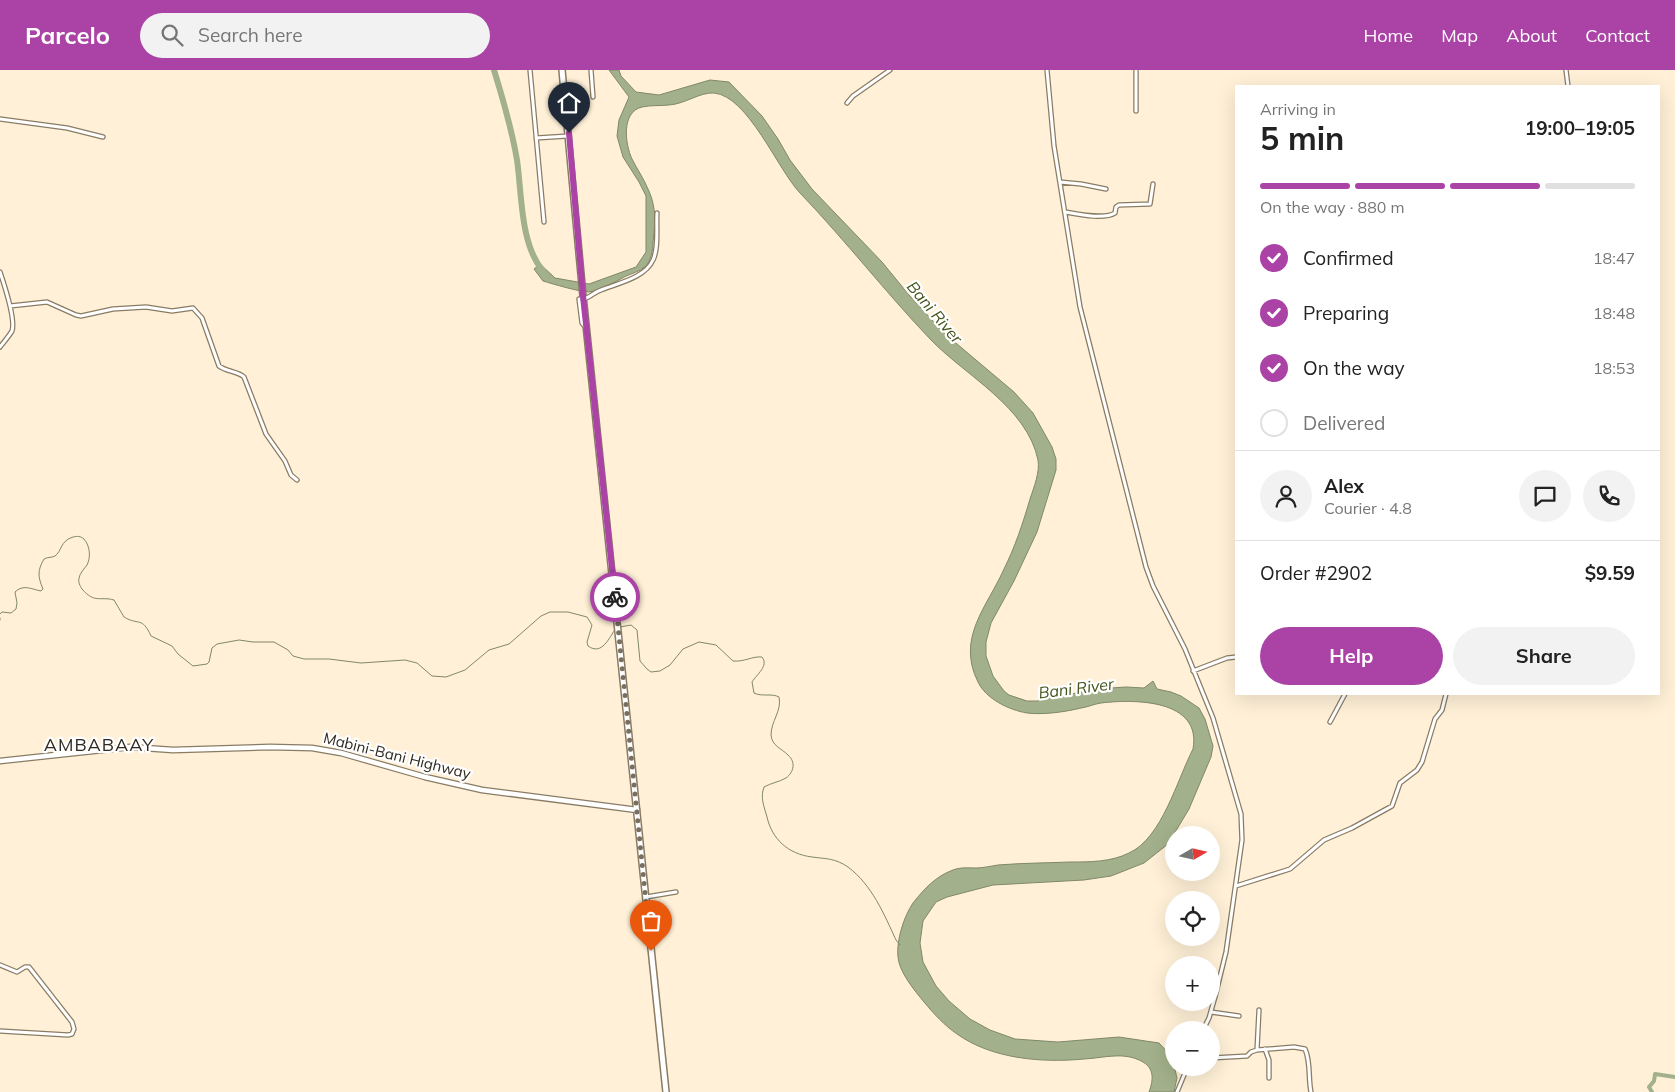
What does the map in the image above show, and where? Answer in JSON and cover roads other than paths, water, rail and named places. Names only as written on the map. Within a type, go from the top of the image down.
[{"type":"main road","points":[[562,70],[570,136],[582,274],[582,298],[587,329],[666,1092]]},
{"type":"main road","name":"Mabini-Bani Highway","points":[[0,760],[130,748],[173,750],[270,747],[312,748],[341,753],[425,777],[482,790],[637,810]]},
{"type":"street","points":[[530,70],[544,222]]},
{"type":"street","points":[[591,70],[593,97]]},
{"type":"street","points":[[847,103],[860,91],[890,70]]},
{"type":"street","points":[[1047,70],[1054,146],[1086,334],[1146,567],[1153,586],[1185,649],[1213,718],[1229,767],[1241,814],[1243,832],[1226,952],[1207,1021]]},
{"type":"street","points":[[1136,70],[1136,111]]},
{"type":"street","points":[[1566,70],[1568,85]]},
{"type":"street","points":[[0,119],[67,128],[103,137]]},
{"type":"street","points":[[536,138],[570,136]]},
{"type":"street","points":[[1060,182],[1106,189]]},
{"type":"street","points":[[1064,212],[1076,215],[1109,216],[1115,213],[1116,207],[1119,205],[1150,204],[1152,184]]},
{"type":"street","points":[[582,298],[635,276],[648,267],[656,252],[657,213]]},
{"type":"street","points":[[0,272],[10,306],[12,330],[0,347]]},
{"type":"street","points":[[10,306],[47,302],[81,316],[113,309],[146,308],[172,311],[190,307],[196,309],[202,318],[220,366],[244,377],[266,434],[285,461],[288,472],[297,480]]},
{"type":"street","points":[[1193,671],[1227,658],[1235,657]]},
{"type":"street","points":[[1330,722],[1344,695]]},
{"type":"street","points":[[1236,886],[1290,868],[1324,840],[1352,828],[1392,806],[1400,783],[1417,770],[1422,762],[1435,719],[1444,705],[1446,695]]},
{"type":"street","points":[[646,897],[676,892]]},
{"type":"street","points":[[0,965],[16,972],[29,967],[72,1022],[74,1029],[72,1034],[68,1035],[0,1031]]},
{"type":"street","points":[[1257,1050],[1258,1010]]},
{"type":"street","points":[[1211,1012],[1239,1016]]},
{"type":"street","points":[[1220,1058],[1247,1056],[1257,1050],[1304,1047],[1306,1048],[1309,1060],[1308,1072],[1311,1092]]},
{"type":"street","points":[[1265,1049],[1268,1055],[1269,1078]]},
{"type":"street","points":[[1177,1092],[1183,1076]]},
{"type":"waterway","points":[[494,70],[515,149],[526,233],[535,260],[543,271]]},
{"type":"waterway","points":[[0,614],[2,612],[11,613],[16,609],[15,592],[21,588],[41,591],[43,589],[39,571],[44,559],[55,556],[63,543],[78,536],[84,539],[88,545],[89,552],[87,565],[79,578],[82,589],[94,598],[114,600],[124,617],[145,626],[151,636],[172,646],[178,654],[193,666],[207,664],[212,648],[217,644],[239,640],[274,642],[288,650],[293,656],[304,659],[329,659],[361,663],[405,660],[417,663],[432,676],[446,677],[465,670],[489,650],[509,644],[541,616],[550,612],[568,612],[587,617],[592,625],[587,642],[588,646],[593,649],[597,649],[605,644],[616,628]]},
{"type":"waterway","points":[[620,627],[631,625],[637,630],[640,661],[651,672],[660,671],[670,665],[683,649],[699,642],[716,645],[733,661],[762,657],[764,660],[762,670],[752,682],[754,693],[779,697],[779,707],[771,735],[775,744],[791,758],[793,764],[789,776],[764,787],[762,795],[769,825],[777,839],[796,853],[839,862],[856,874],[877,900],[900,945]]},
{"type":"waterway","points":[[1652,1092],[1649,1087],[1654,1081],[1655,1074],[1675,1077]]},
{"type":"district","name":"AMBABAAY","points":[[99,745]]},
{"type":"water label","name":"Bani River","points":[[935,312]]},
{"type":"water label","name":"Bani River","points":[[1076,688]]}]
